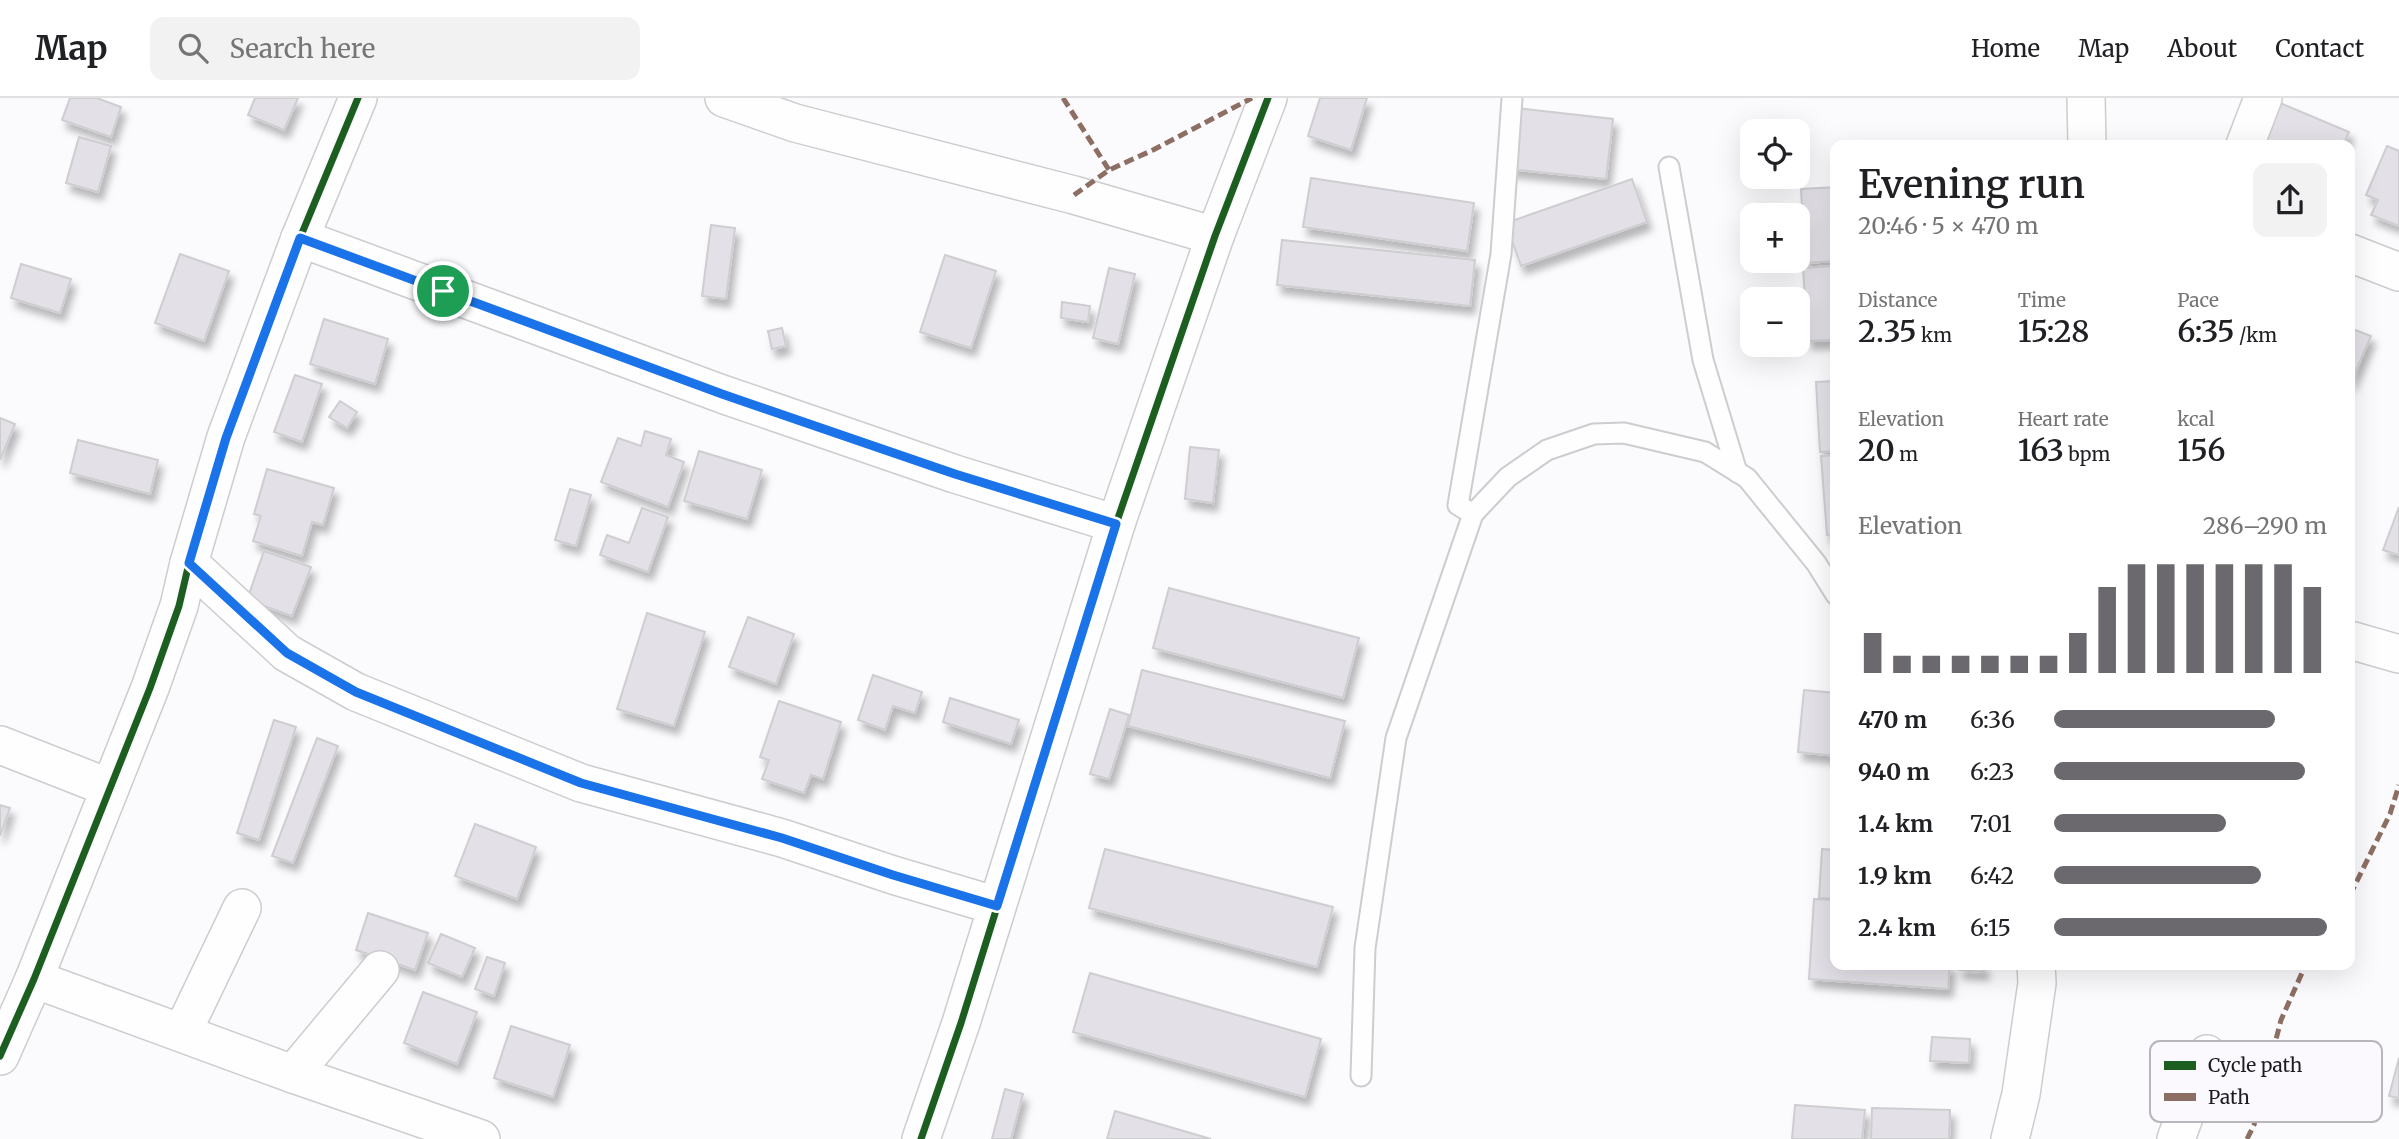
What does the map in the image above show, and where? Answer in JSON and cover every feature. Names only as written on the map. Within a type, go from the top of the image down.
[{"type":"street","points":[[0,1056],[34,979],[150,688],[179,606],[226,438],[300,238],[358,98]]},
{"type":"street","points":[[724,98],[795,122],[1074,195],[1215,236]]},
{"type":"street","points":[[921,1139],[961,1023],[1116,524],[1215,236],[1268,98]]},
{"type":"street","points":[[2086,98],[2087,140]]},
{"type":"street","points":[[2247,140],[2263,98]]},
{"type":"street","points":[[300,238],[722,394],[955,474],[1116,524]]},
{"type":"street","points":[[2355,255],[2399,272]]},
{"type":"street","points":[[189,563],[287,653],[356,692],[581,783],[782,838],[997,906]]},
{"type":"street","points":[[2355,641],[2399,654]]},
{"type":"street","points":[[0,745],[110,788]]},
{"type":"street","points":[[182,1033],[242,908]]},
{"type":"street","points":[[293,1074],[380,970]]},
{"type":"street","points":[[2010,1139],[2021,1094],[2037,983],[2036,970]]},
{"type":"street","points":[[34,979],[293,1074],[481,1139]]},
{"type":"street","points":[[2176,1139],[2182,1122]]},
{"type":"lane","points":[[1473,514],[1458,505],[1501,254],[1512,98]]},
{"type":"lane","points":[[1669,167],[1703,360],[1737,472]]},
{"type":"lane","points":[[1361,1076],[1365,948],[1396,738],[1473,514],[1507,477],[1547,450],[1594,434],[1624,433],[1705,452],[1747,478],[1816,563],[1830,585]]},
{"type":"building","points":[[70,98],[97,98],[121,107],[111,137],[62,120]]},
{"type":"building","points":[[255,98],[298,98],[284,130],[248,115]]},
{"type":"building","points":[[1320,98],[1367,98],[1351,150],[1308,136]]},
{"type":"building","points":[[2280,103],[2349,132],[2345,140],[2265,140]]},
{"type":"building","points":[[1516,108],[1613,119],[1606,179],[1509,169]]},
{"type":"building","points":[[79,137],[111,146],[98,192],[66,183]]},
{"type":"building","points":[[2387,146],[2399,151],[2399,226],[2371,215],[2378,200],[2366,195]]},
{"type":"building","points":[[1311,178],[1474,203],[1467,251],[1303,227]]},
{"type":"building","points":[[1632,179],[1647,222],[1521,266],[1506,223]]},
{"type":"building","points":[[1830,187],[1830,261],[1810,263],[1810,203],[1802,203],[1801,189]]},
{"type":"building","points":[[711,225],[735,228],[726,299],[702,296]]},
{"type":"building","points":[[1282,240],[1475,260],[1470,306],[1277,285]]},
{"type":"building","points":[[180,254],[229,271],[204,341],[155,323]]},
{"type":"building","points":[[945,255],[996,271],[971,348],[920,332]]},
{"type":"building","points":[[21,264],[71,279],[60,313],[11,298]]},
{"type":"building","points":[[1830,266],[1830,340],[1810,341],[1810,287],[1804,287],[1803,273],[1810,273],[1810,268]]},
{"type":"building","points":[[1109,268],[1135,274],[1118,344],[1093,338]]},
{"type":"building","points":[[1062,302],[1090,306],[1088,322],[1061,318]]},
{"type":"building","points":[[324,319],[388,339],[375,384],[310,364]]},
{"type":"building","points":[[782,328],[786,346],[772,349],[768,331]]},
{"type":"building","points":[[2355,330],[2371,336],[2355,373]]},
{"type":"building","points":[[295,375],[322,384],[302,442],[274,432]]},
{"type":"building","points":[[1830,381],[1830,451],[1820,452],[1816,382]]},
{"type":"building","points":[[340,401],[357,412],[347,428],[329,417]]},
{"type":"building","points":[[0,418],[15,424],[0,460]]},
{"type":"building","points":[[645,431],[671,439],[666,455],[684,462],[668,507],[601,482],[618,438],[641,446]]},
{"type":"building","points":[[78,440],[158,460],[150,494],[70,473]]},
{"type":"building","points":[[1190,447],[1219,450],[1213,503],[1185,499]]},
{"type":"building","points":[[699,451],[762,470],[747,519],[684,501]]},
{"type":"building","points":[[1830,455],[1830,535],[1827,535],[1821,456]]},
{"type":"building","points":[[267,469],[334,488],[323,525],[312,522],[302,556],[253,541],[261,516],[254,514]]},
{"type":"building","points":[[570,489],[591,495],[576,546],[555,540]]},
{"type":"building","points":[[2399,507],[2399,555],[2383,550]]},
{"type":"building","points":[[642,508],[668,517],[648,572],[600,555],[607,535],[629,543]]},
{"type":"building","points":[[264,551],[311,567],[292,616],[247,600]]},
{"type":"building","points":[[1169,588],[1359,638],[1343,698],[1153,648]]},
{"type":"building","points":[[647,613],[705,632],[674,726],[617,709]]},
{"type":"building","points":[[748,617],[794,634],[776,684],[729,667]]},
{"type":"building","points":[[1142,670],[1345,721],[1330,778],[1128,726]]},
{"type":"building","points":[[873,675],[922,692],[915,713],[893,706],[885,730],[858,720]]},
{"type":"building","points":[[1804,690],[1830,692],[1830,755],[1798,752]]},
{"type":"building","points":[[950,698],[1019,720],[1011,744],[943,722]]},
{"type":"building","points":[[779,701],[841,722],[823,779],[811,775],[804,793],[762,779],[769,760],[760,757]]},
{"type":"building","points":[[1110,709],[1129,715],[1109,779],[1090,774]]},
{"type":"building","points":[[274,720],[296,727],[259,840],[237,833]]},
{"type":"building","points":[[317,738],[338,746],[293,863],[272,856]]},
{"type":"building","points":[[0,805],[10,808],[0,836]]},
{"type":"building","points":[[475,824],[536,847],[517,899],[455,876]]},
{"type":"building","points":[[1105,849],[1333,907],[1317,967],[1089,908]]},
{"type":"building","points":[[1822,849],[1830,850],[1830,899],[1819,898]]},
{"type":"building","points":[[1814,899],[1830,900],[1830,970],[1950,970],[1948,989],[1809,979]]},
{"type":"building","points":[[368,913],[428,933],[415,970],[356,950]]},
{"type":"building","points":[[441,934],[475,948],[462,977],[428,963]]},
{"type":"building","points":[[487,957],[505,963],[494,996],[475,989]]},
{"type":"building","points":[[1090,973],[1321,1039],[1305,1097],[1073,1032]]},
{"type":"building","points":[[423,992],[477,1012],[457,1064],[404,1043]]},
{"type":"building","points":[[511,1026],[570,1045],[553,1097],[494,1078]]},
{"type":"building","points":[[1932,1037],[1970,1039],[1969,1063],[1930,1061]]},
{"type":"building","points":[[2399,1058],[2399,1098],[2389,1096]]},
{"type":"building","points":[[1005,1089],[1023,1094],[1011,1139],[992,1139]]},
{"type":"building","points":[[1795,1105],[1865,1110],[1862,1139],[1792,1139]]},
{"type":"building","points":[[1872,1108],[1950,1110],[1949,1139],[1871,1139]]},
{"type":"building","points":[[1115,1111],[1211,1139],[1107,1139]]},
{"type":"marked path","points":[[1063,98],[1109,170]]},
{"type":"marked path","points":[[1074,195],[1109,170],[1252,98]]},
{"type":"marked path","points":[[2355,885],[2390,814],[2399,785]]},
{"type":"marked path","points":[[2276,1041],[2281,1020],[2303,970]]},
{"type":"marked path","points":[[2247,1139],[2255,1122]]},
{"type":"cycle path","points":[[0,1056],[34,979],[150,688],[179,606],[226,437],[300,238],[358,98]]},
{"type":"cycle path","points":[[921,1139],[961,1023],[1116,524],[1215,236],[1268,98]]},
{"type":"cycle path","points":[[189,563],[287,653],[356,692],[581,783],[782,838],[997,906]]},
{"type":"route","points":[[300,238],[443,291],[722,394],[955,474],[1116,524],[997,906],[782,838],[581,783],[356,692],[287,653],[189,563],[226,438],[300,238]]}]
